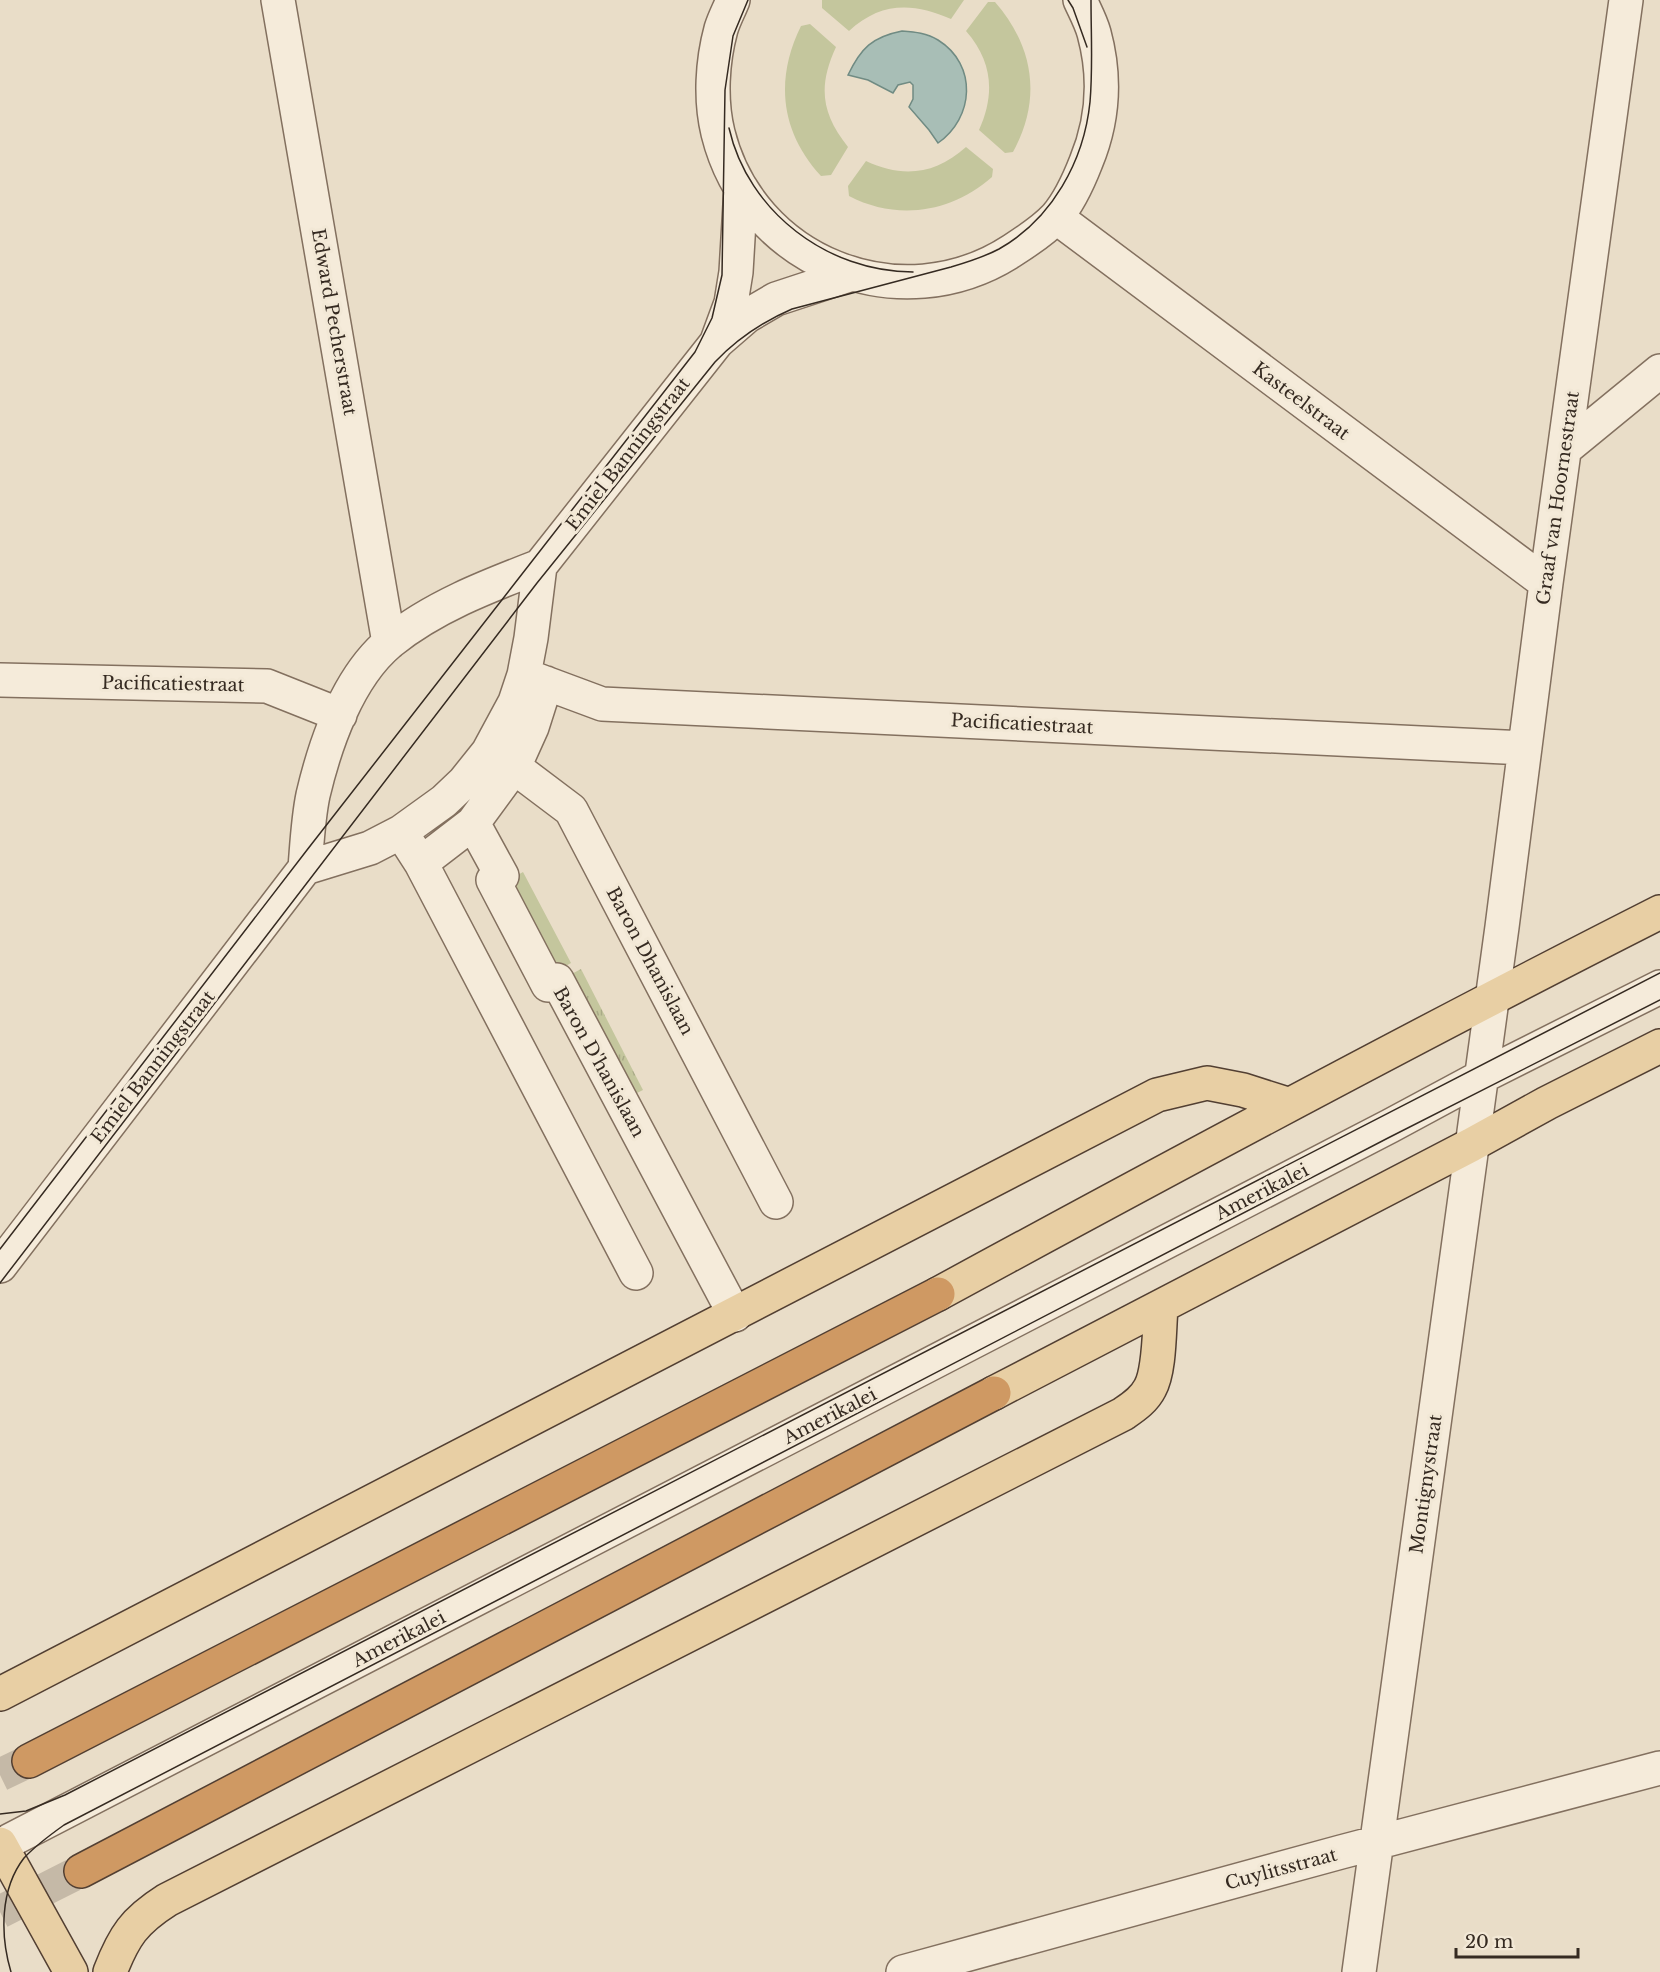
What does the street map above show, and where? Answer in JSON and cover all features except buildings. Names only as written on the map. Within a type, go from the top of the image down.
[{"type":"highway","points":[[29,1761],[938,1294]]},
{"type":"highway","points":[[81,1871],[994,1393]]},
{"type":"main road","points":[[938,1294],[1287,1104],[1660,912]]},
{"type":"main road","points":[[994,1393],[1660,1046]]},
{"type":"main road","points":[[0,1694],[1157,1095],[1208,1083],[1243,1090],[1287,1104]]},
{"type":"main road","points":[[110,1972],[123,1941],[132,1927],[148,1912],[167,1900],[1123,1414],[1139,1403],[1151,1388],[1156,1371],[1161,1308]]},
{"type":"main road","points":[[0,1844],[71,1972]]},
{"type":"street","name":"Edward Pecherstraat","points":[[278,0],[389,643]]},
{"type":"street","points":[[733,0],[721,29],[715,63],[713,100],[718,132],[729,166],[756,211],[778,234],[828,266],[879,280],[922,282],[958,276],[997,261],[1030,239],[1056,217],[1080,178],[1094,142],[1101,106],[1101,66],[1094,32],[1080,0]]},
{"type":"street","name":"Graaf van Hoornestraat","points":[[1493,996],[1546,583],[1626,0]]},
{"type":"street","name":"Emiel Banningstraat","points":[[717,342],[731,303],[736,272],[741,188]]},
{"type":"street","name":"Kasteelstraat","points":[[1056,217],[1546,583]]},
{"type":"street","name":"Emiel Banningstraat","points":[[0,1266],[305,868],[313,797],[325,753],[356,682],[375,657],[414,624],[446,606],[540,566],[717,342],[747,316],[776,299],[852,274]]},
{"type":"street","points":[[1566,447],[1660,371]]},
{"type":"street","points":[[420,863],[473,822],[501,760],[515,702],[535,679],[531,638],[540,566]]},
{"type":"street","name":"Pacificatiestraat","points":[[535,679],[602,704],[1525,748]]},
{"type":"street","name":"Pacificatiestraat","points":[[0,680],[267,686],[340,715]]},
{"type":"street","points":[[305,868],[370,848],[401,832],[444,801],[464,782],[501,760]]},
{"type":"street","name":"Baron Dhanislaan","points":[[501,760],[571,810],[776,1202]]},
{"type":"street","name":"Baron D'hanislaan","points":[[473,822],[502,876],[493,880],[548,985],[557,980],[735,1315]]},
{"type":"street","points":[[401,832],[420,863],[636,1273]]},
{"type":"street","name":"Amerikalei","points":[[0,1844],[1379,1132],[1481,1077],[1660,987]]},
{"type":"street","name":"Montignystraat","points":[[1359,1972],[1493,996]]},
{"type":"street","name":"Cuylitsstraat","points":[[903,1972],[1660,1768]]},
{"type":"green space","points":[[822,0],[964,0],[951,19],[923,10],[897,8],[873,14],[849,31],[822,8]]},
{"type":"green space","points":[[988,2],[995,2],[1008,19],[1018,37],[1030,74],[1028,113],[1013,152],[1005,153],[979,130],[988,104],[989,79],[982,54],[966,31]]},
{"type":"green space","points":[[810,24],[836,47],[826,74],[825,99],[832,123],[848,147],[831,175],[821,176],[807,159],[790,123],[786,104],[787,65],[801,26]]},
{"type":"green space","points":[[966,147],[993,169],[992,177],[959,199],[923,209],[905,210],[886,209],[849,196],[848,186],[866,161],[892,170],[918,171],[942,163]]},
{"type":"green space","points":[[523,872],[571,963],[555,972],[507,881]]},
{"type":"green space","points":[[581,969],[643,1090],[623,1100],[549,986]]},
{"type":"water","points":[[902,31],[925,34],[938,40],[960,63],[965,77],[964,106],[959,120],[938,143],[909,107],[913,99],[913,85],[910,82],[898,85],[893,93],[868,80],[848,75],[863,51],[875,40]]},
{"type":"tunnel","points":[[0,1775],[29,1761]]},
{"type":"tunnel","points":[[0,1912],[81,1871]]},
{"type":"tram line","points":[[0,1249],[695,352],[712,318],[722,275],[725,90],[733,36],[748,0]]},
{"type":"tram line","points":[[1068,0],[1087,47]]},
{"type":"tram line","points":[[0,1283],[537,583],[715,362],[751,331],[792,309],[951,267],[993,252],[1035,222],[1050,205],[1073,167],[1087,124],[1091,76],[1091,0]]},
{"type":"tram line","points":[[729,128],[739,158],[754,186],[773,210],[796,231],[822,249],[851,261],[881,269],[913,272]]},
{"type":"tram line","points":[[0,1814],[26,1811],[65,1795],[1660,973]]},
{"type":"tram line","points":[[11,1972],[4,1928],[6,1898],[10,1884],[24,1858],[38,1844],[64,1825],[1388,1138],[1660,1000]]}]
